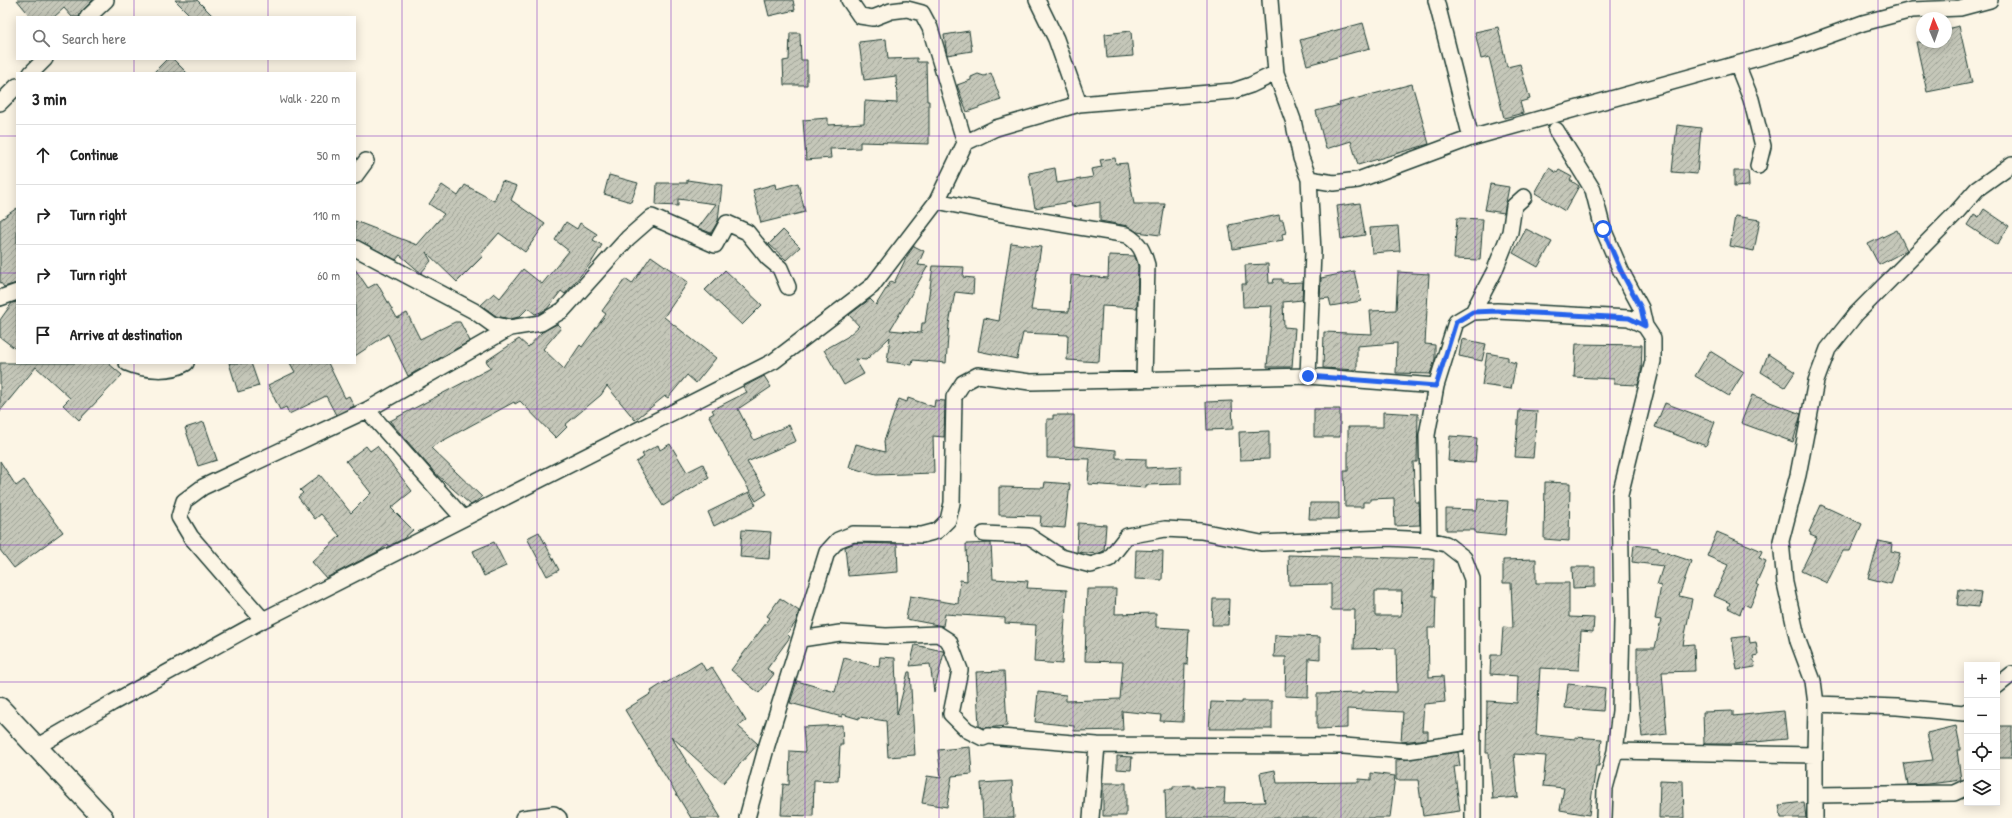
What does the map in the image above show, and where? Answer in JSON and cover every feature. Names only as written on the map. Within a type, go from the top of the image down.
[{"type":"main road","points":[[0,708],[103,818]]},
{"type":"street","points":[[89,16],[106,0]]},
{"type":"street","points":[[849,0],[860,16],[873,18],[891,11],[907,8],[922,13],[930,28],[965,143]]},
{"type":"street","points":[[1037,0],[1056,39],[1079,104]]},
{"type":"street","points":[[1270,0],[1276,72],[1293,120],[1301,158],[1309,179],[1313,259],[1308,376]]},
{"type":"street","points":[[1436,0],[1472,138]]},
{"type":"street","points":[[1309,179],[1334,183],[1358,180],[1472,138],[1794,48],[1863,23],[1912,10],[1960,8],[1990,0]]},
{"type":"street","points":[[32,72],[44,60]]},
{"type":"street","points":[[1736,64],[1750,99],[1763,146],[1758,166]]},
{"type":"street","points":[[36,747],[112,703],[264,620],[774,361],[872,286],[937,201],[965,143],[996,128],[1079,104],[1233,91],[1251,85],[1276,72]]},
{"type":"street","points":[[0,103],[16,87]]},
{"type":"street","points":[[1556,130],[1593,190],[1603,229],[1621,271],[1641,308],[1645,326],[1653,338],[1653,361],[1620,495],[1622,539],[1622,676],[1620,711],[1615,751],[1605,788],[1604,818]]},
{"type":"street","points":[[356,175],[366,161]]},
{"type":"street","points":[[1815,818],[1816,704],[1813,681],[1798,641],[1785,583],[1781,541],[1798,475],[1816,380],[1828,349],[1856,314],[1955,214],[1977,189],[2012,164]]},
{"type":"street","points":[[1473,312],[1494,272],[1510,232],[1514,206],[1524,197]]},
{"type":"street","points":[[937,201],[999,215],[1052,222],[1126,235],[1135,240],[1143,250],[1147,265],[1144,379]]},
{"type":"street","points":[[264,620],[191,537],[179,517],[184,501],[203,487],[367,410],[510,328],[541,323],[563,310],[628,238],[652,217],[715,245],[727,223],[747,232],[768,258],[780,268],[788,287]]},
{"type":"street","points":[[356,249],[474,311],[492,324],[510,328]]},
{"type":"street","points":[[0,298],[16,292]]},
{"type":"street","points":[[1429,540],[1427,435],[1436,386],[1456,322],[1473,312],[1497,311],[1629,318],[1645,326]]},
{"type":"street","points":[[131,364],[156,370],[180,367],[184,364]]},
{"type":"street","points":[[747,818],[767,745],[827,552],[838,540],[853,534],[922,535],[937,531],[948,520],[952,503],[954,397],[963,383],[978,375],[1030,382],[1308,376],[1436,386]]},
{"type":"street","points":[[367,410],[463,518]]},
{"type":"street","points":[[984,534],[1029,536],[1061,557],[1091,566],[1109,559],[1127,536],[1165,529],[1201,532],[1261,543],[1387,538],[1429,540],[1446,544],[1464,558],[1472,579],[1473,818]]},
{"type":"street","points":[[801,639],[840,633],[886,636],[938,634],[949,641],[960,670],[951,714],[967,730],[983,738],[988,736],[1097,745],[1344,746],[1407,751],[1473,741]]},
{"type":"street","points":[[2000,684],[2012,674]]},
{"type":"street","points":[[1816,704],[1897,707],[1964,717]]},
{"type":"street","points":[[1090,818],[1097,745]]},
{"type":"street","points":[[1615,751],[1815,755]]},
{"type":"street","points":[[1816,794],[1954,793],[1964,789]]},
{"type":"street","points":[[523,818],[554,814],[559,818]]},
{"type":"building","points":[[17,0],[93,0],[82,11],[80,16],[71,16],[64,8],[55,16],[30,16]]},
{"type":"building","points":[[175,0],[197,0],[213,16],[191,16]]},
{"type":"building","points":[[765,0],[793,0],[795,10],[769,16]]},
{"type":"building","points":[[1363,23],[1370,48],[1307,65],[1300,40]]},
{"type":"building","points":[[1959,26],[1972,83],[1927,92],[1917,48],[1952,48],[1952,28]]},
{"type":"building","points":[[1498,27],[1507,67],[1520,64],[1530,99],[1520,102],[1523,113],[1504,118],[1489,57],[1481,59],[1475,32]]},
{"type":"building","points":[[969,31],[972,51],[947,55],[944,35]]},
{"type":"building","points":[[1131,31],[1133,56],[1107,58],[1105,34]]},
{"type":"building","points":[[790,33],[800,33],[801,60],[807,60],[807,85],[784,85],[783,61],[789,60]]},
{"type":"building","points":[[886,39],[888,59],[917,58],[917,62],[926,62],[927,101],[929,101],[929,144],[860,142],[860,148],[830,149],[831,158],[806,160],[803,120],[828,118],[828,125],[864,123],[865,101],[897,103],[896,76],[864,80],[859,42]]},
{"type":"building","points":[[166,60],[174,60],[186,72],[154,72]]},
{"type":"building","points":[[991,73],[1001,100],[967,112],[957,85],[971,80],[971,77],[978,74],[984,76]]},
{"type":"building","points":[[1412,84],[1429,144],[1358,165],[1351,141],[1326,149],[1316,111],[1340,105],[1339,103]]},
{"type":"building","points":[[1677,125],[1701,128],[1697,174],[1672,172]]},
{"type":"building","points":[[1115,158],[1116,164],[1127,163],[1134,204],[1165,204],[1160,235],[1137,232],[1128,226],[1100,221],[1100,202],[1072,207],[1071,202],[1035,208],[1029,173],[1055,168],[1057,183],[1093,177],[1091,169],[1102,167],[1100,160]]},
{"type":"building","points":[[1549,168],[1557,173],[1559,170],[1572,177],[1570,180],[1579,186],[1565,211],[1535,193]]},
{"type":"building","points":[[1734,171],[1748,171],[1749,186],[1734,187]]},
{"type":"building","points":[[609,175],[638,183],[631,202],[604,194]]},
{"type":"building","points":[[687,180],[722,185],[718,221],[711,233],[698,228],[716,204],[678,199],[678,206],[656,205],[657,183],[687,183]]},
{"type":"building","points":[[502,181],[517,186],[511,200],[545,224],[525,252],[499,233],[481,254],[483,256],[457,282],[426,252],[431,261],[421,273],[400,255],[396,260],[356,240],[356,221],[417,245],[444,214],[429,204],[442,185],[458,196],[465,185],[494,201]]},
{"type":"building","points":[[798,183],[805,212],[761,223],[753,190],[775,184],[776,189]]},
{"type":"building","points":[[1490,184],[1509,187],[1504,213],[1485,210]]},
{"type":"building","points":[[1360,203],[1365,235],[1341,239],[1337,206]]},
{"type":"building","points":[[16,209],[16,283],[4,287],[0,282],[0,220]]},
{"type":"building","points":[[1984,209],[2009,226],[1997,245],[1967,225],[1974,214],[1979,217]]},
{"type":"building","points":[[1279,215],[1280,220],[1283,220],[1286,233],[1282,234],[1283,240],[1233,249],[1229,225]]},
{"type":"building","points":[[1735,216],[1760,220],[1754,251],[1730,246]]},
{"type":"building","points":[[1457,218],[1483,219],[1480,260],[1454,259]]},
{"type":"building","points":[[566,222],[577,229],[580,223],[597,234],[593,240],[602,245],[591,263],[565,294],[561,291],[547,309],[541,312],[535,314],[528,308],[519,317],[510,319],[496,316],[481,305],[494,293],[500,298],[523,269],[542,284],[569,251],[555,240]]},
{"type":"building","points":[[1398,226],[1400,251],[1372,253],[1370,228]]},
{"type":"building","points":[[1526,229],[1552,242],[1538,267],[1513,253]]},
{"type":"building","points":[[783,230],[800,247],[786,260],[769,244]]},
{"type":"building","points":[[1897,230],[1907,250],[1879,265],[1868,244]]},
{"type":"building","points":[[1011,243],[1041,247],[1031,310],[1069,312],[1071,275],[1108,278],[1109,255],[1135,256],[1138,266],[1137,308],[1102,306],[1099,362],[1067,360],[1068,335],[1023,333],[1017,359],[978,351],[984,318],[999,321]]},
{"type":"building","points":[[914,246],[924,251],[918,265],[928,266],[890,330],[921,333],[922,323],[925,323],[933,266],[964,267],[963,277],[974,278],[973,294],[955,292],[949,324],[946,363],[913,360],[912,365],[887,362],[890,337],[866,360],[855,359],[864,374],[844,385],[824,350],[847,337],[859,326],[849,315],[870,299],[876,305],[891,281],[894,283],[907,256]]},
{"type":"building","points":[[651,256],[688,282],[664,317],[716,358],[696,383],[687,375],[668,398],[665,396],[635,420],[607,386],[601,395],[565,425],[567,427],[556,438],[520,401],[515,404],[514,402],[431,448],[482,497],[471,505],[435,473],[390,421],[491,368],[486,361],[519,339],[528,347],[542,332],[557,324],[561,328],[543,349],[564,369],[580,345],[582,347],[606,314],[602,311],[625,279],[632,284]]},
{"type":"building","points":[[1268,264],[1269,283],[1273,283],[1274,279],[1282,279],[1282,283],[1303,282],[1302,300],[1283,302],[1284,327],[1295,328],[1292,367],[1267,367],[1272,306],[1243,307],[1242,284],[1246,284],[1245,265]]},
{"type":"building","points":[[356,270],[368,288],[377,283],[397,318],[407,313],[420,339],[455,322],[460,322],[470,341],[408,376],[388,334],[356,355]]},
{"type":"building","points":[[725,270],[762,305],[742,325],[705,290]]},
{"type":"building","points":[[1354,271],[1361,301],[1331,306],[1329,298],[1320,299],[1321,278]]},
{"type":"building","points":[[1398,272],[1429,274],[1425,344],[1435,345],[1435,360],[1430,374],[1396,373],[1397,343],[1357,346],[1357,370],[1323,368],[1324,332],[1372,334],[1370,311],[1396,310]]},
{"type":"building","points":[[16,302],[16,349],[0,337],[0,320],[12,303]]},
{"type":"building","points":[[1462,339],[1486,344],[1482,361],[1459,356]]},
{"type":"building","points":[[1576,344],[1642,345],[1641,374],[1638,385],[1614,384],[1614,379],[1574,377]]},
{"type":"building","points":[[1710,351],[1744,372],[1729,396],[1695,376]]},
{"type":"building","points":[[1487,353],[1508,357],[1508,361],[1516,363],[1511,389],[1482,385]]},
{"type":"building","points":[[1768,354],[1795,372],[1785,387],[1761,372]]},
{"type":"building","points":[[0,363],[109,364],[122,375],[79,420],[63,405],[70,398],[36,367],[0,411]]},
{"type":"building","points":[[229,364],[251,364],[259,386],[238,392]]},
{"type":"building","points":[[291,364],[328,364],[345,398],[349,396],[354,406],[336,415],[326,396],[289,414],[286,407],[280,410],[268,385],[295,372]]},
{"type":"building","points":[[764,376],[771,387],[738,409],[754,440],[789,425],[796,441],[747,462],[767,494],[756,501],[737,470],[709,416],[714,413],[712,410],[747,392],[743,387]]},
{"type":"building","points":[[1752,395],[1801,414],[1793,442],[1741,423]]},
{"type":"building","points":[[908,398],[934,407],[935,400],[945,401],[944,437],[933,436],[934,473],[876,475],[849,467],[856,444],[885,452],[884,441],[899,399],[907,402]]},
{"type":"building","points":[[1232,401],[1233,429],[1207,430],[1206,402]]},
{"type":"building","points":[[1665,403],[1715,422],[1706,446],[1655,427]]},
{"type":"building","points":[[1314,409],[1340,409],[1340,437],[1314,437]]},
{"type":"building","points":[[1519,410],[1537,411],[1533,458],[1515,457]]},
{"type":"building","points":[[1383,412],[1418,414],[1417,462],[1413,462],[1415,502],[1419,502],[1420,525],[1395,526],[1394,498],[1370,499],[1370,502],[1363,502],[1363,507],[1345,507],[1344,471],[1348,471],[1348,427],[1383,427]]},
{"type":"building","points":[[1053,415],[1074,415],[1074,446],[1116,450],[1116,458],[1146,459],[1146,468],[1181,466],[1181,484],[1146,485],[1146,488],[1088,484],[1090,459],[1047,458],[1047,419],[1053,419]]},
{"type":"building","points":[[204,422],[217,460],[198,466],[185,428]]},
{"type":"building","points":[[1269,431],[1269,459],[1240,460],[1239,432]]},
{"type":"building","points":[[1450,436],[1477,438],[1475,463],[1448,461]]},
{"type":"building","points":[[670,444],[687,472],[703,464],[709,478],[663,506],[636,462],[644,457],[642,454],[658,445],[660,450]]},
{"type":"building","points":[[366,446],[370,451],[377,446],[412,491],[391,508],[413,530],[403,539],[389,546],[388,544],[381,550],[326,578],[312,562],[340,536],[321,514],[315,519],[298,497],[303,493],[300,490],[320,475],[351,513],[371,493],[346,461]]},
{"type":"building","points":[[0,461],[16,486],[24,480],[63,532],[14,568],[0,550]]},
{"type":"building","points":[[1045,482],[1070,484],[1065,528],[1040,526],[1041,516],[999,515],[999,487],[1044,488]]},
{"type":"building","points":[[1545,482],[1570,483],[1569,541],[1544,539]]},
{"type":"building","points":[[749,492],[756,505],[714,526],[708,512]]},
{"type":"building","points":[[1478,499],[1508,501],[1505,536],[1475,533],[1475,530],[1446,530],[1446,509],[1477,510]]},
{"type":"building","points":[[1310,503],[1339,503],[1339,519],[1309,519]]},
{"type":"building","points":[[1821,505],[1862,524],[1850,551],[1843,551],[1827,583],[1801,571],[1817,538],[1810,535],[1811,533],[1809,532]]},
{"type":"building","points":[[1078,523],[1106,525],[1104,551],[1097,554],[1077,552]]},
{"type":"building","points":[[742,530],[771,532],[769,559],[740,557]]},
{"type":"building","points":[[539,532],[559,570],[547,576],[527,538]]},
{"type":"building","points":[[1717,532],[1762,551],[1759,558],[1766,561],[1756,584],[1759,586],[1750,607],[1744,604],[1740,614],[1728,608],[1730,603],[1714,596],[1728,565],[1707,556]]},
{"type":"building","points":[[1879,541],[1892,544],[1891,551],[1900,553],[1891,584],[1868,578]]},
{"type":"building","points":[[494,542],[506,566],[484,576],[473,551]]},
{"type":"building","points":[[855,543],[897,544],[898,572],[848,576],[845,547]]},
{"type":"building","points":[[991,543],[993,579],[1028,581],[1027,588],[1067,590],[1062,664],[1034,662],[1036,625],[1005,623],[1005,618],[945,614],[943,626],[906,619],[910,596],[958,604],[960,580],[967,581],[966,544]]},
{"type":"building","points":[[1634,545],[1658,548],[1658,550],[1691,561],[1679,596],[1692,599],[1683,645],[1694,644],[1695,671],[1662,672],[1667,734],[1642,737],[1637,686],[1637,648],[1655,648],[1661,620],[1655,619],[1661,586],[1657,585],[1663,566],[1632,562]]},
{"type":"building","points":[[1136,550],[1163,551],[1162,580],[1135,579]]},
{"type":"building","points":[[1288,555],[1434,559],[1433,596],[1436,596],[1435,628],[1428,628],[1429,677],[1443,676],[1445,702],[1424,704],[1422,731],[1428,731],[1428,739],[1401,742],[1403,712],[1347,709],[1347,728],[1317,729],[1317,694],[1362,693],[1362,691],[1397,692],[1396,648],[1354,649],[1355,610],[1331,610],[1331,584],[1289,585]],"holes":[[[1375,591],[1402,591],[1401,616],[1375,616]]]},
{"type":"building","points":[[1536,559],[1536,583],[1569,583],[1569,617],[1594,618],[1593,632],[1581,631],[1579,670],[1540,668],[1536,735],[1575,739],[1575,737],[1602,739],[1599,766],[1596,766],[1589,815],[1560,810],[1564,788],[1543,786],[1546,756],[1514,754],[1518,797],[1493,799],[1489,753],[1486,753],[1487,701],[1517,703],[1518,676],[1490,674],[1491,655],[1501,655],[1503,627],[1513,628],[1511,583],[1503,583],[1503,560]]},
{"type":"building","points":[[1572,567],[1595,567],[1595,587],[1573,588]]},
{"type":"building","points":[[1087,589],[1116,589],[1115,614],[1156,613],[1156,627],[1189,629],[1187,665],[1185,664],[1183,722],[1160,721],[1161,715],[1122,711],[1123,730],[1074,731],[1074,726],[1035,722],[1038,692],[1066,695],[1066,701],[1120,699],[1123,662],[1085,661]]},
{"type":"building","points":[[1959,589],[1981,592],[1979,607],[1957,605]]},
{"type":"building","points":[[780,598],[799,611],[796,622],[787,634],[790,637],[767,669],[774,674],[759,693],[731,670],[770,618],[767,616]]},
{"type":"building","points":[[1213,599],[1229,599],[1228,625],[1212,625]]},
{"type":"building","points":[[1275,635],[1320,637],[1320,659],[1309,658],[1308,697],[1285,696],[1286,657],[1274,657]]},
{"type":"building","points":[[1749,636],[1750,643],[1756,642],[1758,655],[1753,656],[1755,667],[1737,670],[1732,638]]},
{"type":"building","points":[[915,645],[943,651],[944,653],[934,692],[930,664],[910,666]]},
{"type":"building","points":[[880,657],[895,658],[897,715],[908,672],[910,672],[915,755],[888,757],[886,721],[859,717],[859,719],[842,714],[842,717],[790,703],[797,681],[835,692],[844,658],[879,667]]},
{"type":"building","points":[[701,662],[706,671],[712,667],[746,721],[738,726],[758,744],[723,783],[671,736],[721,818],[691,818],[625,710],[652,693],[651,691],[665,682],[666,683]]},
{"type":"building","points":[[1004,671],[1007,726],[983,728],[979,726],[976,672]]},
{"type":"building","points":[[1568,684],[1605,688],[1603,711],[1565,708]]},
{"type":"building","points":[[1242,701],[1272,701],[1272,729],[1209,729],[1211,702],[1242,703]]},
{"type":"building","points":[[1733,711],[1733,716],[1784,711],[1787,739],[1734,744],[1704,744],[1703,712]]},
{"type":"building","points":[[842,725],[843,745],[840,745],[838,781],[814,780],[813,816],[781,815],[783,784],[789,785],[790,751],[805,752],[803,727]]},
{"type":"building","points":[[1956,726],[1960,745],[1960,750],[1957,750],[1961,780],[1908,785],[1904,763],[1933,760],[1927,733]]},
{"type":"building","points":[[2000,726],[2012,726],[2012,758],[2000,758]]},
{"type":"building","points":[[970,747],[972,774],[952,776],[947,807],[922,803],[927,776],[941,778],[938,750]]},
{"type":"building","points":[[1458,752],[1460,766],[1454,767],[1460,811],[1423,816],[1418,780],[1396,780],[1396,760]]},
{"type":"building","points":[[1117,756],[1132,757],[1131,770],[1117,769]]},
{"type":"building","points":[[1275,770],[1277,783],[1359,782],[1359,779],[1371,780],[1371,773],[1395,776],[1390,818],[1166,818],[1165,789],[1173,789],[1173,786],[1193,785],[1193,787],[1225,788],[1224,803],[1265,802],[1260,773]]},
{"type":"building","points":[[1660,780],[1683,781],[1684,818],[1659,818]]},
{"type":"building","points":[[1012,781],[1014,818],[983,818],[981,783]]},
{"type":"building","points":[[1103,783],[1126,783],[1126,816],[1103,816]]},
{"type":"building","points":[[1804,802],[1806,818],[1781,818],[1779,805]]},
{"type":"route","points":[[1308,376],[1436,386],[1456,322],[1473,312],[1497,311],[1629,318],[1645,326],[1641,308],[1621,271],[1603,229]]}]
